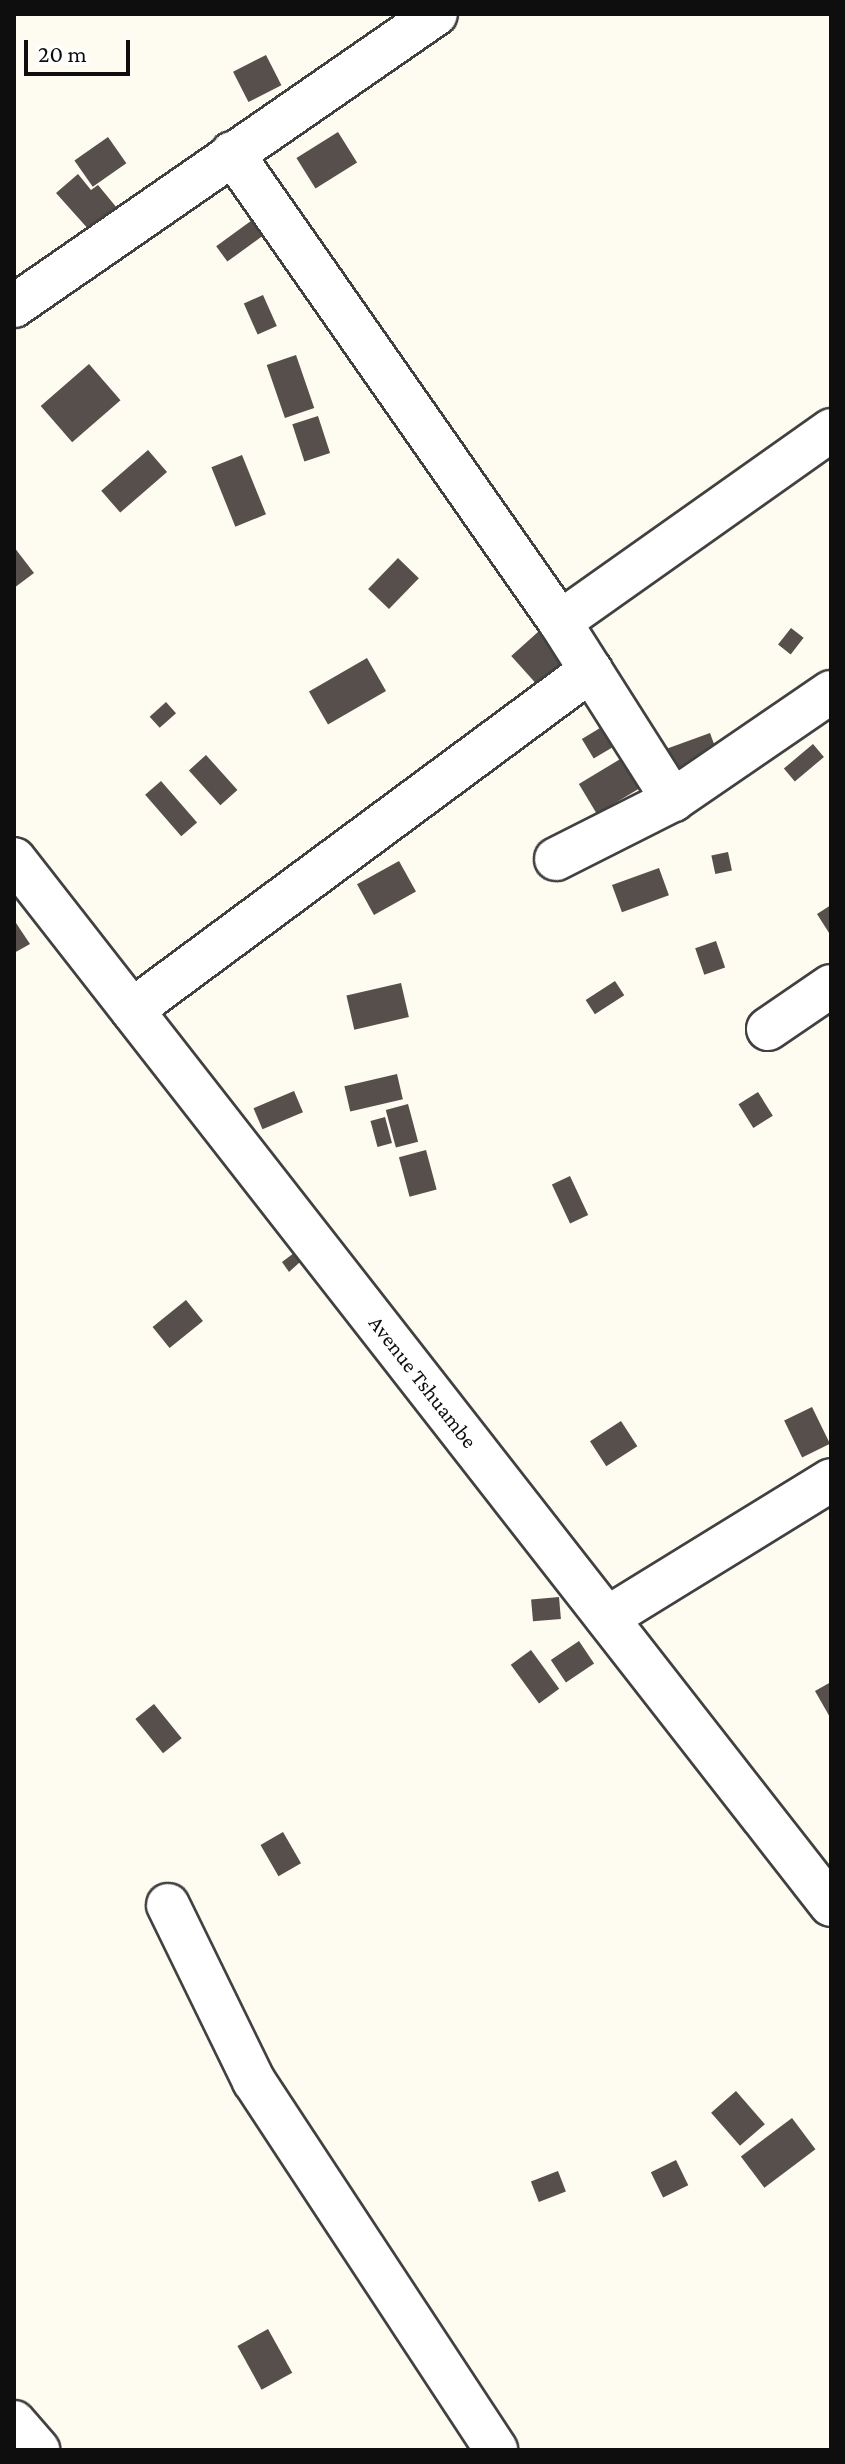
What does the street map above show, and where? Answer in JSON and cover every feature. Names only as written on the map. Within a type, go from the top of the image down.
[{"type":"street","points":[[14,306],[436,14]]},
{"type":"street","points":[[232,153],[560,622],[673,800]]},
{"type":"street","points":[[560,622],[831,430]]},
{"type":"street","points":[[132,1010],[591,670]]},
{"type":"street","points":[[556,859],[673,800],[831,692]]},
{"type":"street","name":"Avenue Tshuambe","points":[[14,859],[607,1618],[818,1863],[831,1905]]},
{"type":"street","points":[[768,1029],[831,986]]},
{"type":"street","points":[[607,1618],[831,1480]]},
{"type":"street","points":[[168,1905],[254,2081],[496,2450]]},
{"type":"street","points":[[14,2422],[38,2450]]},
{"type":"building","points":[[266,55],[281,85],[248,102],[233,72]]},
{"type":"building","points":[[338,132],[357,163],[316,188],[296,158]]},
{"type":"building","points":[[108,137],[126,163],[93,187],[74,161]]},
{"type":"building","points":[[78,174],[91,190],[98,185],[117,208],[90,231],[56,193]]},
{"type":"building","points":[[255,218],[266,233],[227,262],[216,246]]},
{"type":"building","points":[[263,295],[277,326],[258,335],[244,304]]},
{"type":"building","points":[[296,355],[314,408],[285,418],[267,365]]},
{"type":"building","points":[[89,364],[120,400],[72,442],[41,406]]},
{"type":"building","points":[[318,416],[330,453],[304,461],[292,424]]},
{"type":"building","points":[[148,450],[167,472],[120,513],[101,491]]},
{"type":"building","points":[[242,455],[266,514],[235,527],[211,467]]},
{"type":"building","points":[[14,547],[34,573],[14,588]]},
{"type":"building","points":[[398,558],[419,578],[389,609],[368,589]]},
{"type":"building","points":[[791,628],[804,638],[791,654],[778,645]]},
{"type":"building","points":[[538,632],[563,660],[537,684],[511,656]]},
{"type":"building","points":[[367,658],[386,691],[328,724],[309,692]]},
{"type":"building","points":[[166,702],[176,713],[160,728],[150,717]]},
{"type":"building","points":[[605,725],[617,745],[594,759],[582,739]]},
{"type":"building","points":[[710,733],[719,758],[673,775],[664,750]]},
{"type":"building","points":[[813,744],[824,757],[795,781],[784,768]]},
{"type":"building","points":[[632,752],[650,782],[597,814],[579,784]]},
{"type":"building","points":[[206,755],[237,790],[220,805],[189,770]]},
{"type":"building","points":[[161,781],[197,823],[181,836],[145,795]]},
{"type":"building","points":[[728,852],[732,871],[715,874],[711,856]]},
{"type":"building","points":[[399,861],[416,892],[374,915],[357,884]]},
{"type":"building","points":[[659,868],[669,895],[622,912],[612,885]]},
{"type":"building","points":[[831,905],[831,936],[817,914]]},
{"type":"building","points":[[14,920],[30,944],[14,953]]},
{"type":"building","points":[[716,941],[725,967],[704,975],[695,948]]},
{"type":"building","points":[[615,981],[624,995],[595,1014],[586,1000]]},
{"type":"building","points":[[401,983],[409,1017],[354,1030],[346,996]]},
{"type":"building","points":[[397,1074],[403,1099],[350,1111],[344,1086]]},
{"type":"building","points":[[294,1091],[303,1112],[262,1129],[253,1108]]},
{"type":"building","points":[[758,1092],[773,1116],[753,1128],[738,1104]]},
{"type":"building","points":[[408,1104],[418,1142],[396,1148],[386,1110]]},
{"type":"building","points":[[385,1117],[392,1143],[377,1147],[371,1121]]},
{"type":"building","points":[[426,1150],[437,1190],[410,1197],[399,1157]]},
{"type":"building","points":[[570,1176],[588,1215],[570,1223],[552,1184]]},
{"type":"building","points":[[294,1253],[300,1262],[289,1272],[282,1262]]},
{"type":"building","points":[[186,1300],[203,1321],[170,1348],[153,1327]]},
{"type":"building","points":[[812,1407],[830,1444],[802,1457],[784,1421]]},
{"type":"building","points":[[621,1421],[637,1446],[606,1466],[590,1441]]},
{"type":"building","points":[[559,1597],[561,1619],[533,1621],[531,1599]]},
{"type":"building","points":[[579,1641],[594,1663],[566,1682],[551,1660]]},
{"type":"building","points":[[531,1650],[559,1689],[539,1704],[511,1665]]},
{"type":"building","points":[[831,1682],[831,1719],[815,1691]]},
{"type":"building","points":[[154,1704],[182,1738],[163,1753],[135,1719]]},
{"type":"building","points":[[283,1832],[301,1863],[278,1876],[260,1845]]},
{"type":"building","points":[[736,2091],[765,2124],[740,2146],[711,2113]]},
{"type":"building","points":[[792,2118],[815,2149],[764,2188],[741,2157]]},
{"type":"building","points":[[676,2160],[688,2185],[663,2197],[651,2172]]},
{"type":"building","points":[[558,2171],[566,2192],[539,2202],[531,2181]]},
{"type":"building","points":[[268,2329],[292,2373],[262,2390],[237,2346]]}]
